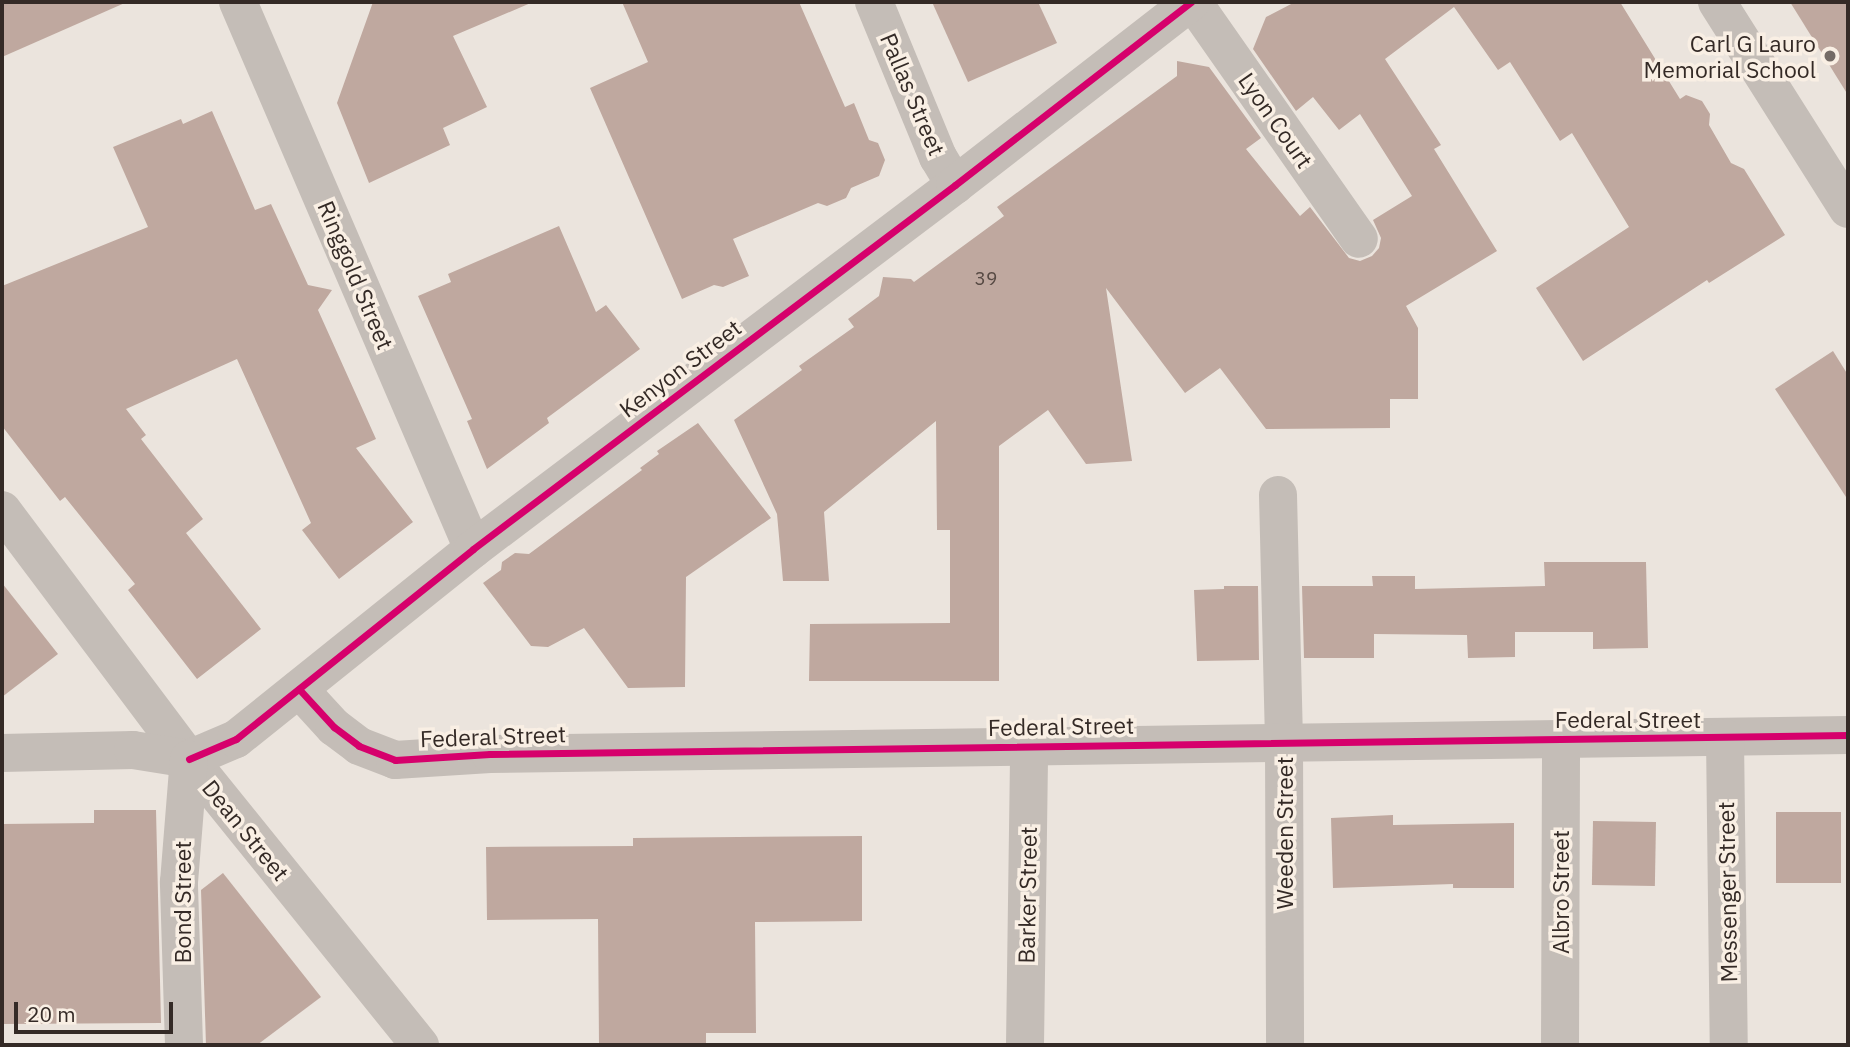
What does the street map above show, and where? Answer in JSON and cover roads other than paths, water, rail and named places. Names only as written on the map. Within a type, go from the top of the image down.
[{"type":"street","name":"Ringgold Street","points":[[238,2],[473,549]]},
{"type":"street","name":"Pallas Street","points":[[874,2],[938,157],[955,185]]},
{"type":"street","name":"Kenyon Street","points":[[190,759],[236,739],[473,549],[955,185],[1192,2]]},
{"type":"street","name":"Lyon Court","points":[[1192,2],[1359,239]]},
{"type":"street","points":[[1717,2],[1848,209]]},
{"type":"street","name":"Weeden Street","points":[[1278,495],[1284,743],[1285,1045]]},
{"type":"street","name":"Dean Street","points":[[2,510],[190,759],[420,1045]]},
{"type":"street","name":"Federal Street","points":[[299,689],[334,727],[359,746],[395,760],[490,754],[1848,735]]},
{"type":"street","name":"Messenger Street","points":[[1725,738],[1729,1045]]},
{"type":"street","name":"Albro Street","points":[[1560,1045],[1561,739]]},
{"type":"street","name":"Barker Street","points":[[1025,1045],[1029,745]]},
{"type":"street","points":[[2,753],[133,750],[190,759]]},
{"type":"street","name":"Bond Street","points":[[184,1045],[179,882],[190,759]]},
{"type":"place","name":"Carl G Lauro Memorial School","points":[[1830,56]]}]
